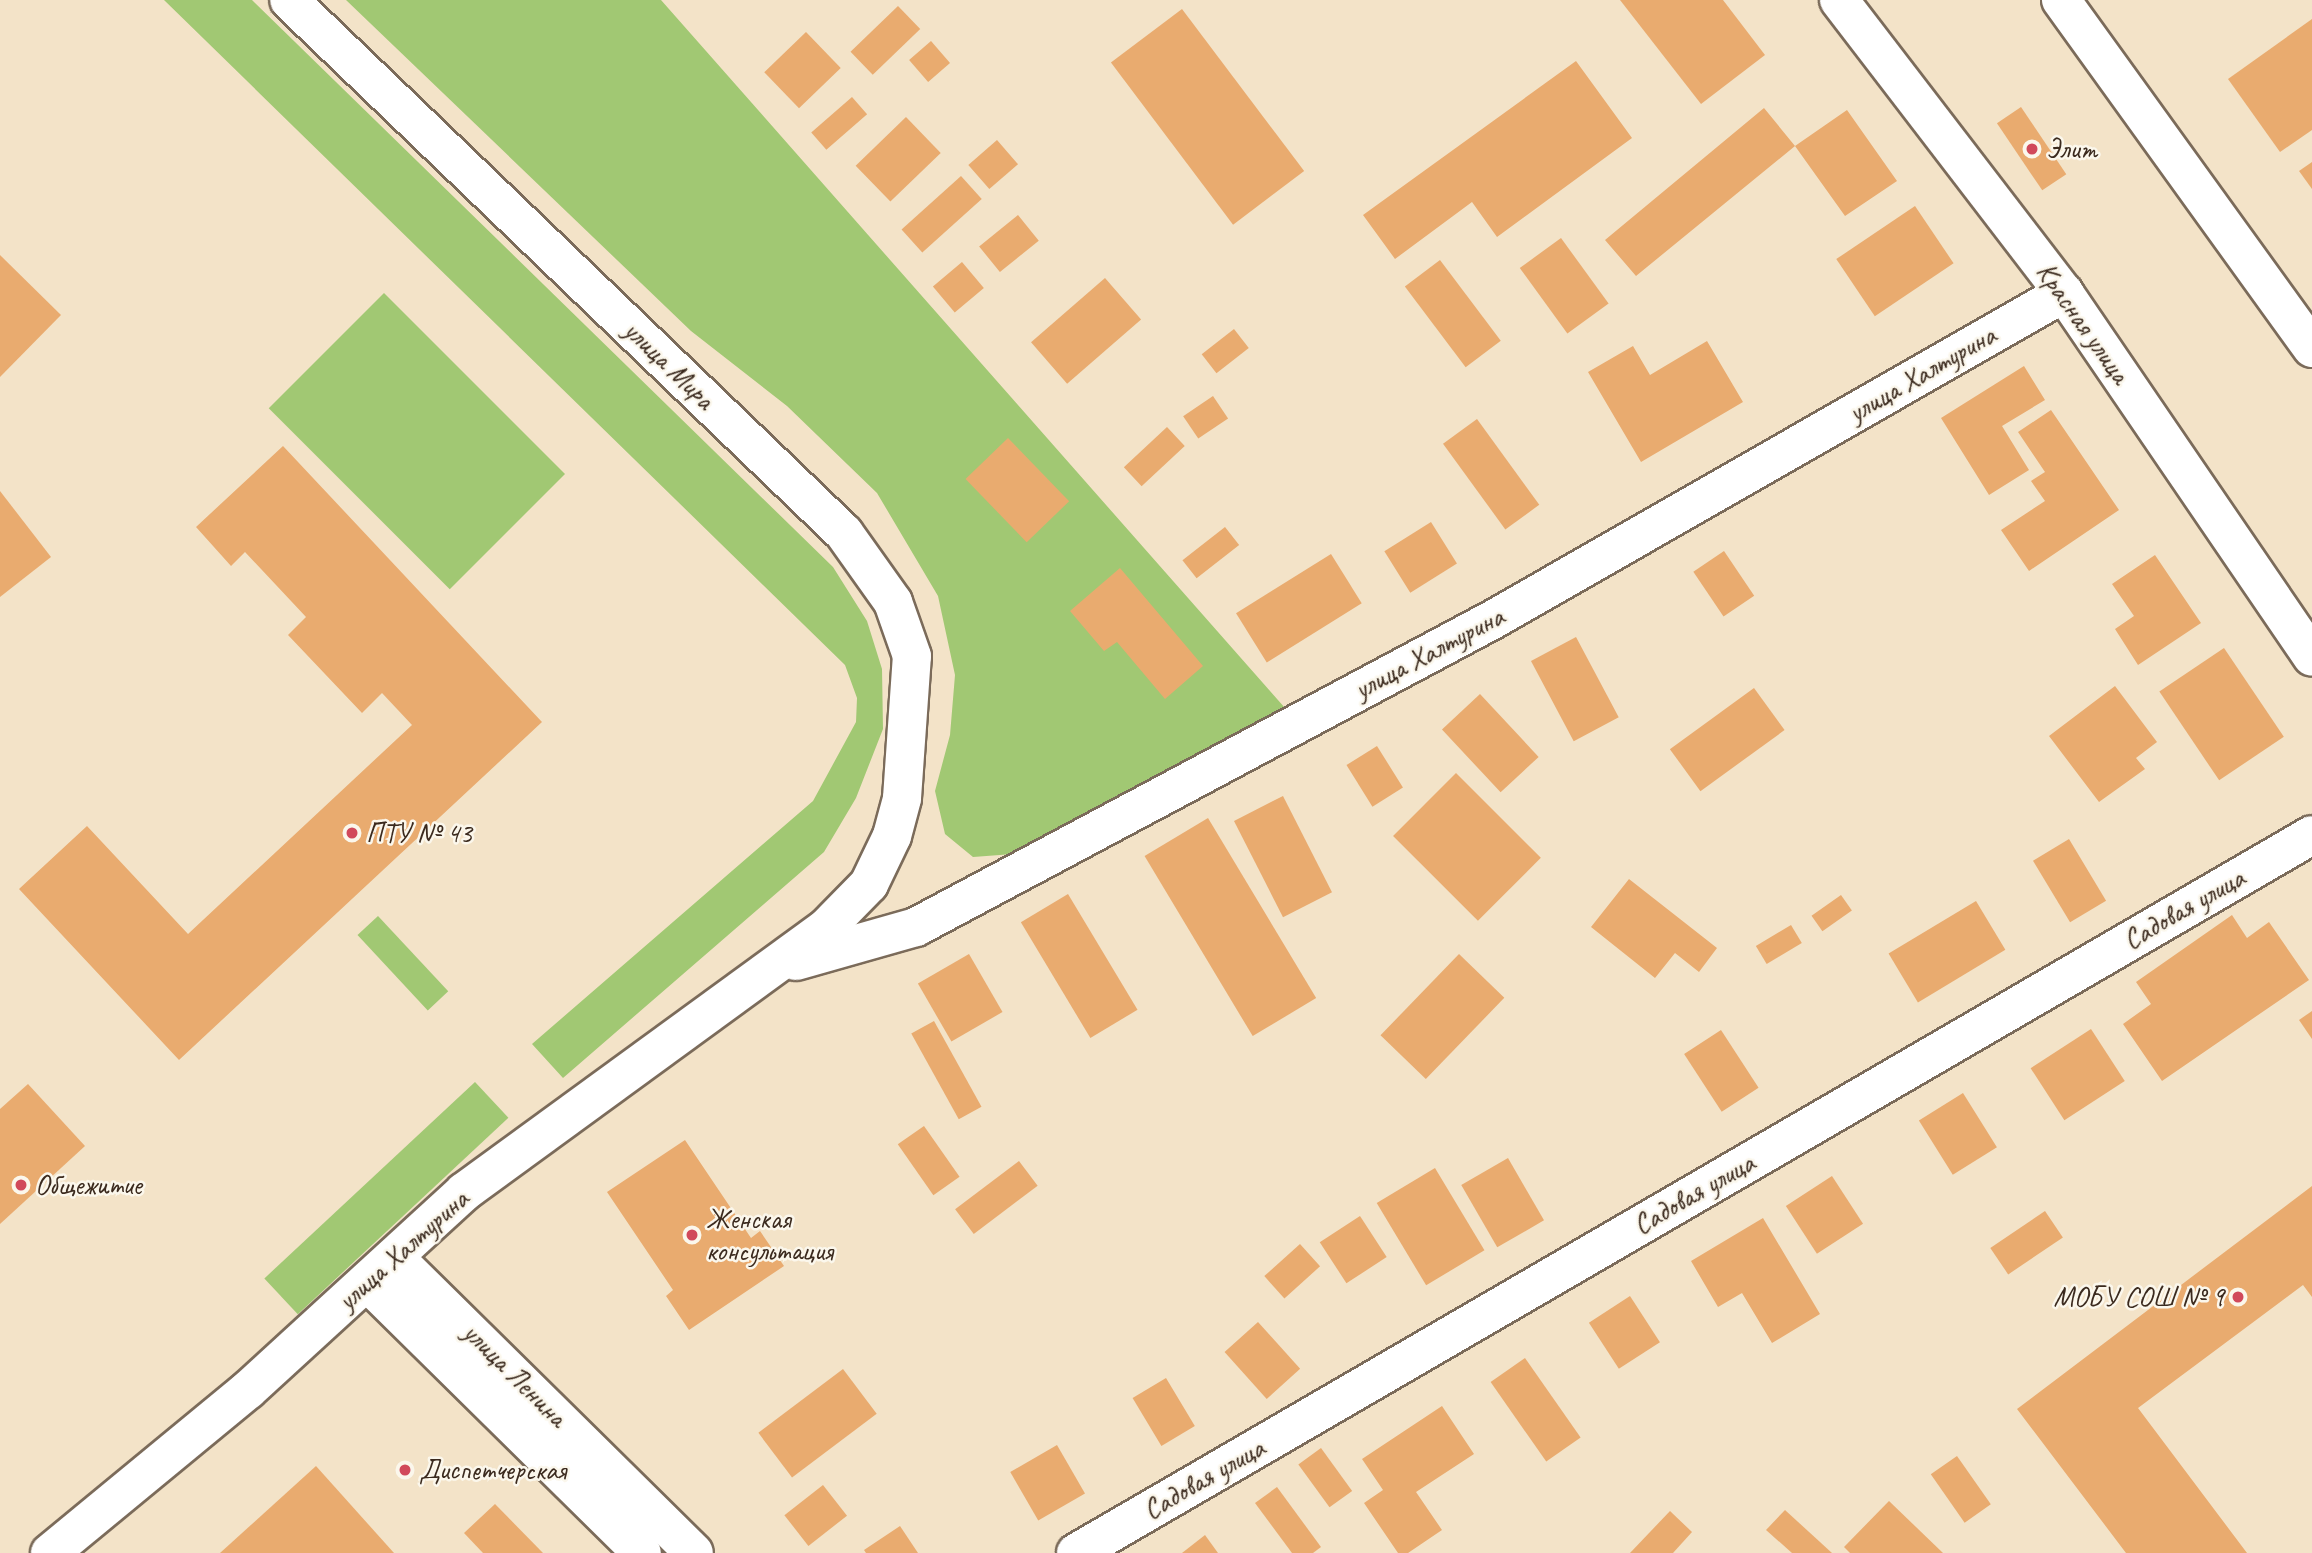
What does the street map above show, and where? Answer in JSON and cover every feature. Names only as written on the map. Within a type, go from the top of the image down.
[{"type":"street","name":"улица Мира","points":[[289,0],[844,533],[893,602],[912,656],[902,798]]},
{"type":"street","name":"Красная улица","points":[[1839,0],[2064,293],[2312,656]]},
{"type":"street","points":[[2061,0],[2312,348]]},
{"type":"street","name":"улица Халтурина","points":[[774,967],[916,927],[1494,619],[2064,293]]},
{"type":"street","name":"улица Халтурина","points":[[50,1553],[185,1444],[464,1192],[825,929],[869,884],[892,836],[902,798]]},
{"type":"street","name":"Садовая улица","points":[[1076,1553],[2312,835]]},
{"type":"street","points":[[381,1269],[642,1553]]},
{"type":"street","name":"улица Ленина","points":[[381,1269],[694,1553]]},
{"type":"green space","points":[[164,0],[252,0],[833,567],[867,621],[882,669],[883,729],[856,798],[824,852],[563,1078],[532,1044],[813,801],[856,722],[857,698],[845,665]]},
{"type":"green space","points":[[346,0],[661,0],[1285,708],[1013,854],[973,857],[945,834],[935,791],[950,735],[955,675],[938,596],[877,493],[787,406],[691,331]]},
{"type":"green space","points":[[384,293],[565,474],[450,589],[269,408]]},
{"type":"green space","points":[[378,916],[448,991],[428,1010],[358,935]]},
{"type":"green space","points":[[475,1082],[508,1118],[298,1314],[264,1278]]},
{"type":"building","points":[[1620,0],[1723,0],[1765,55],[1701,104]]},
{"type":"building","points":[[898,6],[920,29],[873,75],[851,52]]},
{"type":"building","points":[[1182,9],[1304,171],[1233,225],[1111,63]]},
{"type":"building","points":[[2312,19],[2312,130],[2280,152],[2228,79]]},
{"type":"building","points":[[806,32],[841,68],[799,108],[764,72]]},
{"type":"building","points":[[931,41],[950,63],[928,82],[909,60]]},
{"type":"building","points":[[1576,61],[1632,138],[1497,237],[1472,202],[1395,259],[1363,215]]},
{"type":"building","points":[[852,97],[867,114],[826,150],[811,132]]},
{"type":"building","name":"Элит","points":[[2021,107],[2066,174],[2042,190],[1997,123]]},
{"type":"building","points":[[1764,108],[1795,146],[1636,276],[1605,240]]},
{"type":"building","points":[[1847,110],[1897,181],[1845,216],[1795,146]]},
{"type":"building","points":[[906,117],[941,153],[890,202],[856,166]]},
{"type":"building","points":[[997,140],[1018,164],[989,189],[968,165]]},
{"type":"building","points":[[2312,162],[2312,189],[2299,171]]},
{"type":"building","points":[[961,176],[982,199],[922,253],[902,230]]},
{"type":"building","points":[[1915,206],[1954,263],[1875,316],[1836,259]]},
{"type":"building","points":[[1018,215],[1039,241],[1000,272],[979,246]]},
{"type":"building","points":[[1561,238],[1609,304],[1567,334],[1520,268]]},
{"type":"building","points":[[0,255],[61,315],[0,377]]},
{"type":"building","points":[[1440,260],[1501,341],[1466,367],[1405,286]]},
{"type":"building","points":[[962,262],[984,288],[955,312],[933,286]]},
{"type":"building","points":[[1105,278],[1141,320],[1067,384],[1031,342]]},
{"type":"building","points":[[1234,329],[1249,348],[1216,373],[1202,354]]},
{"type":"building","points":[[1707,341],[1743,402],[1641,462],[1588,372],[1633,346],[1650,375]]},
{"type":"building","points":[[2024,366],[2045,400],[2002,426],[2029,470],[1989,495],[1941,418]]},
{"type":"building","points":[[1213,396],[1228,418],[1198,439],[1183,416]]},
{"type":"building","points":[[2051,410],[2119,510],[2029,571],[2001,530],[2045,501],[2031,481],[2045,472],[2018,432]]},
{"type":"building","points":[[1477,419],[1539,505],[1505,529],[1443,444]]},
{"type":"building","points":[[1167,427],[1185,446],[1142,486],[1124,467]]},
{"type":"building","points":[[1008,438],[1069,501],[1027,542],[966,479]]},
{"type":"building","points":[[283,446],[542,722],[179,1060],[19,889],[87,826],[188,934],[412,725],[382,693],[362,713],[288,635],[306,617],[245,552],[231,566],[196,527]]},
{"type":"building","points":[[0,491],[51,557],[0,597]]},
{"type":"building","points":[[1431,522],[1457,564],[1410,593],[1384,551]]},
{"type":"building","points":[[1225,527],[1239,545],[1197,578],[1182,560]]},
{"type":"building","points":[[1724,551],[1754,596],[1724,616],[1693,572]]},
{"type":"building","points":[[1331,554],[1362,603],[1267,663],[1236,613]]},
{"type":"building","points":[[2155,555],[2201,623],[2138,665],[2115,629],[2134,616],[2112,584]]},
{"type":"building","points":[[1120,568],[1203,666],[1165,699],[1117,642],[1104,651],[1070,611]]},
{"type":"building","points":[[1576,637],[1619,717],[1574,741],[1531,661]]},
{"type":"building","points":[[2224,648],[2284,737],[2219,780],[2159,692]]},
{"type":"building","points":[[2115,686],[2157,742],[2136,758],[2145,769],[2099,802],[2049,736]]},
{"type":"building","points":[[1754,688],[1785,730],[1700,791],[1670,749]]},
{"type":"building","points":[[1480,694],[1539,757],[1501,792],[1442,729]]},
{"type":"building","points":[[1377,746],[1403,788],[1372,807],[1346,765]]},
{"type":"building","points":[[1456,773],[1541,858],[1478,921],[1393,836]]},
{"type":"building","points":[[1283,796],[1332,892],[1283,917],[1234,821]]},
{"type":"building","points":[[1208,818],[1316,998],[1253,1036],[1145,856]]},
{"type":"building","points":[[2069,839],[2106,901],[2070,922],[2033,861]]},
{"type":"building","points":[[1629,879],[1717,948],[1699,972],[1675,953],[1655,978],[1591,927]]},
{"type":"building","points":[[1068,894],[1138,1010],[1090,1038],[1021,922]]},
{"type":"building","points":[[1841,895],[1852,911],[1822,931],[1812,916]]},
{"type":"building","points":[[1976,901],[2005,950],[1918,1002],[1889,954]]},
{"type":"building","points":[[2232,915],[2247,938],[2269,922],[2309,980],[2162,1081],[2123,1024],[2151,1004],[2136,982]]},
{"type":"building","points":[[1791,925],[1802,943],[1767,964],[1756,946]]},
{"type":"building","points":[[969,954],[1003,1012],[951,1042],[918,983]]},
{"type":"building","points":[[1459,954],[1504,998],[1426,1079],[1381,1035]]},
{"type":"building","points":[[2312,1011],[2312,1039],[2299,1020]]},
{"type":"building","points":[[934,1021],[982,1107],[959,1119],[911,1034]]},
{"type":"building","points":[[2091,1029],[2125,1081],[2064,1120],[2031,1068]]},
{"type":"building","points":[[1721,1030],[1759,1088],[1722,1112],[1684,1054]]},
{"type":"building","name":"Общежитие","points":[[28,1084],[85,1146],[0,1224],[0,1109]]},
{"type":"building","points":[[1963,1093],[1997,1147],[1953,1175],[1919,1121]]},
{"type":"building","points":[[924,1126],[960,1177],[933,1195],[898,1144]]},
{"type":"building","name":"Женская консультация","points":[[685,1140],[751,1238],[760,1231],[784,1266],[689,1330],[666,1296],[673,1290],[607,1192]]},
{"type":"building","points":[[1508,1158],[1544,1220],[1497,1247],[1461,1185]]},
{"type":"building","points":[[1019,1161],[1038,1186],[974,1234],[955,1209]]},
{"type":"building","points":[[1435,1168],[1484,1250],[1426,1285],[1377,1203]]},
{"type":"building","points":[[1832,1176],[1863,1224],[1817,1254],[1786,1206]]},
{"type":"building","points":[[2312,1186],[2312,1297],[2303,1285],[2138,1408],[2247,1553],[2126,1553],[2017,1409]]},
{"type":"building","points":[[2045,1211],[2063,1238],[2008,1274],[1990,1248]]},
{"type":"building","points":[[1360,1216],[1387,1257],[1346,1283],[1320,1242]]},
{"type":"building","points":[[1763,1218],[1820,1314],[1772,1343],[1742,1293],[1718,1307],[1691,1261]]},
{"type":"building","points":[[1300,1244],[1320,1266],[1284,1298],[1264,1276]]},
{"type":"building","points":[[1630,1296],[1660,1342],[1619,1369],[1589,1323]]},
{"type":"building","points":[[1258,1322],[1300,1369],[1267,1399],[1225,1352]]},
{"type":"building","points":[[1525,1358],[1581,1437],[1546,1462],[1491,1382]]},
{"type":"building","points":[[843,1369],[877,1414],[792,1478],[758,1433]]},
{"type":"building","points":[[1166,1378],[1195,1426],[1161,1446],[1133,1398]]},
{"type":"building","points":[[1442,1406],[1474,1454],[1416,1492],[1442,1530],[1408,1553],[1398,1553],[1364,1503],[1383,1490],[1362,1459]]},
{"type":"building","points":[[1057,1445],[1085,1493],[1038,1520],[1010,1472]]},
{"type":"building","points":[[1321,1448],[1352,1491],[1330,1507],[1298,1464]]},
{"type":"building","points":[[1957,1456],[1991,1504],[1965,1523],[1931,1474]]},
{"type":"building","points":[[316,1466],[394,1553],[220,1553]]},
{"type":"building","points":[[823,1485],[847,1516],[808,1546],[784,1515]]},
{"type":"building","points":[[1277,1487],[1321,1547],[1313,1553],[1292,1553],[1255,1503]]},
{"type":"building","points":[[1889,1501],[1943,1553],[1850,1553],[1844,1547]]},
{"type":"building","points":[[495,1504],[543,1553],[483,1553],[464,1533]]},
{"type":"building","points":[[1785,1510],[1832,1553],[1792,1553],[1766,1530]]},
{"type":"building","points":[[1670,1511],[1692,1532],[1673,1553],[1630,1553]]},
{"type":"building","points":[[900,1526],[918,1553],[866,1553],[864,1550]]},
{"type":"building","points":[[1205,1535],[1218,1553],[1182,1553]]},
{"type":"place","name":"Элит","points":[[2032,149]]},
{"type":"place","name":"ПТУ № 43","points":[[352,833]]},
{"type":"place","name":"Общежитие","points":[[21,1185]]},
{"type":"place","name":"Женская консультация","points":[[692,1235]]},
{"type":"place","name":"МОБУ СОШ № 9","points":[[2238,1297]]},
{"type":"place","name":"Диспетчерская","points":[[405,1470]]}]
